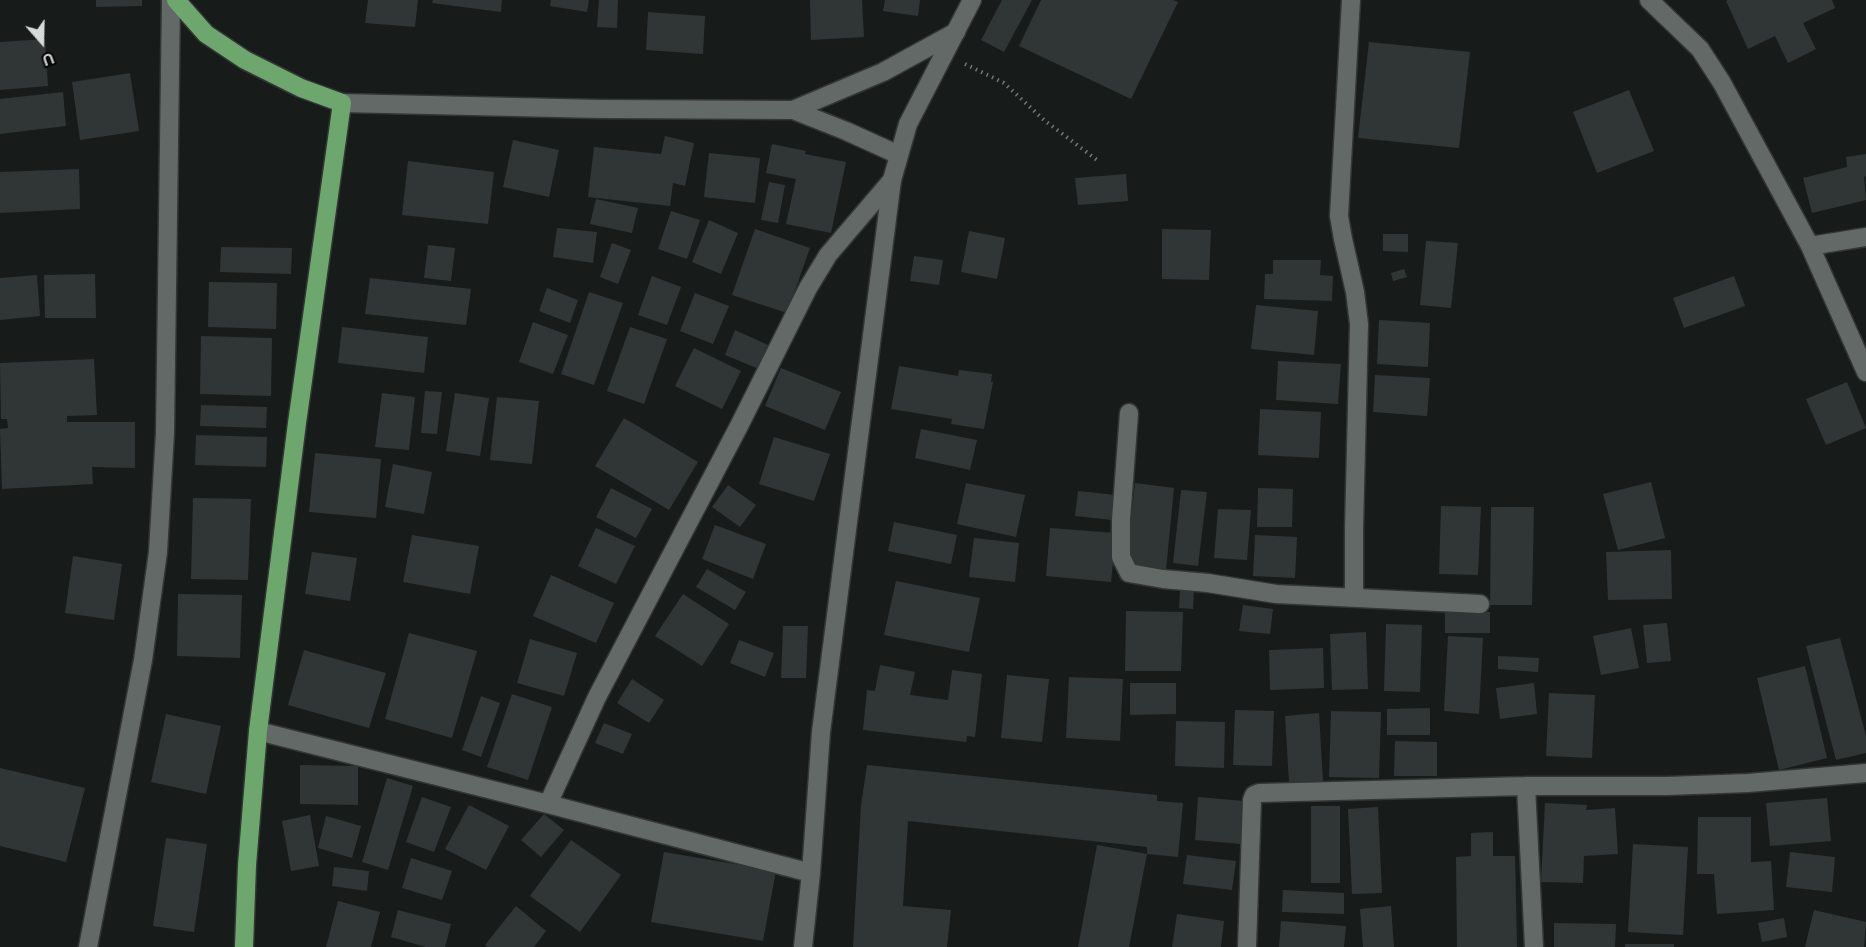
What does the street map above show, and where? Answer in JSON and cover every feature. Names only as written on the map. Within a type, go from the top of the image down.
[{"type":"highway","points":[[176,0],[206,34],[244,60],[301,88],[342,103],[297,423],[258,731],[247,865],[244,947]]},
{"type":"street","points":[[88,947],[143,660],[158,552],[165,433],[171,0]]},
{"type":"street","points":[[803,947],[821,732],[892,180],[908,124],[972,0]]},
{"type":"street","points":[[1351,0],[1339,216],[1355,292],[1359,324],[1354,598]]},
{"type":"street","points":[[1649,0],[1700,49],[1722,83],[1810,246],[1866,372]]},
{"type":"street","points":[[793,110],[883,72],[956,32]]},
{"type":"street","points":[[342,103],[600,109],[793,110],[899,155]]},
{"type":"street","points":[[548,804],[597,697],[739,426],[808,288],[828,255],[892,180]]},
{"type":"street","points":[[1810,246],[1866,237]]},
{"type":"street","points":[[1129,413],[1121,520],[1121,557],[1129,573],[1276,594],[1480,604]]},
{"type":"street","points":[[258,731],[811,873]]},
{"type":"street","points":[[1247,947],[1252,800],[1256,794],[1526,786],[1667,786],[1748,783],[1866,772]]},
{"type":"street","points":[[1526,786],[1534,947]]},
{"type":"path","points":[[944,54],[1004,83],[1044,120],[1097,160]]},
{"type":"building","points":[[96,0],[142,0],[142,6],[96,7]]},
{"type":"building","points":[[368,0],[418,0],[415,27],[365,23]]},
{"type":"building","points":[[433,0],[502,0],[501,12],[432,3]]},
{"type":"building","points":[[551,0],[589,0],[587,12],[550,6]]},
{"type":"building","points":[[599,0],[618,0],[617,28],[597,27]]},
{"type":"building","points":[[810,0],[862,0],[864,37],[811,40]]},
{"type":"building","points":[[885,0],[920,0],[918,16],[883,11]]},
{"type":"building","points":[[1002,0],[1032,0],[1004,52],[981,40]]},
{"type":"building","points":[[1041,0],[1173,0],[1178,2],[1131,99],[1019,46]]},
{"type":"building","points":[[1832,0],[1835,8],[1803,23],[1816,49],[1788,63],[1775,36],[1748,49],[1726,1]]},
{"type":"building","points":[[648,12],[705,16],[703,54],[646,50]]},
{"type":"building","points":[[45,39],[48,86],[0,90],[0,42]]},
{"type":"building","points":[[1369,42],[1470,52],[1459,148],[1358,138]]},
{"type":"building","points":[[130,73],[139,131],[80,140],[72,82]]},
{"type":"building","points":[[1629,90],[1654,151],[1597,173],[1573,112]]},
{"type":"building","points":[[63,92],[66,126],[0,134],[0,99]]},
{"type":"building","points":[[665,136],[694,143],[685,186],[673,183],[670,206],[588,197],[594,147],[661,154]]},
{"type":"building","points":[[513,140],[559,150],[549,197],[503,187]]},
{"type":"building","points":[[772,144],[806,151],[805,154],[846,162],[831,233],[786,224],[796,179],[766,173]]},
{"type":"building","points":[[709,153],[760,158],[755,203],[704,197]]},
{"type":"building","points":[[1866,154],[1866,176],[1864,177],[1866,200],[1812,213],[1803,178],[1847,167],[1846,157]]},
{"type":"building","points":[[408,161],[494,172],[488,224],[402,215]]},
{"type":"building","points":[[79,169],[80,209],[0,213],[0,172]]},
{"type":"building","points":[[1126,174],[1128,201],[1078,205],[1075,178]]},
{"type":"building","points":[[769,182],[785,185],[778,223],[761,220]]},
{"type":"building","points":[[596,199],[638,208],[632,233],[590,224]]},
{"type":"building","points":[[671,211],[700,220],[687,259],[658,249]]},
{"type":"building","points":[[709,220],[738,233],[721,274],[692,262]]},
{"type":"building","points":[[557,228],[597,232],[593,263],[553,257]]},
{"type":"building","points":[[755,229],[810,248],[787,313],[732,295]]},
{"type":"building","points":[[1162,229],[1211,230],[1209,280],[1162,279]]},
{"type":"building","points":[[969,231],[1005,238],[997,279],[961,272]]},
{"type":"building","points":[[1383,234],[1408,234],[1408,252],[1383,251]]},
{"type":"building","points":[[1426,241],[1458,243],[1451,308],[1420,305]]},
{"type":"building","points":[[612,243],[631,250],[618,284],[600,277]]},
{"type":"building","points":[[428,245],[455,248],[451,281],[424,278]]},
{"type":"building","points":[[221,247],[292,248],[291,274],[220,272]]},
{"type":"building","points":[[914,256],[943,260],[939,285],[910,281]]},
{"type":"building","points":[[1273,260],[1321,260],[1320,275],[1333,276],[1332,301],[1264,299],[1265,274],[1273,274]]},
{"type":"building","points":[[1404,269],[1407,277],[1393,281],[1391,273]]},
{"type":"building","points":[[95,274],[96,318],[45,318],[44,275]]},
{"type":"building","points":[[37,275],[40,316],[0,320],[0,278]]},
{"type":"building","points":[[652,276],[681,287],[667,325],[638,315]]},
{"type":"building","points":[[1734,276],[1745,306],[1684,328],[1673,298]]},
{"type":"building","points":[[370,278],[471,289],[466,325],[365,314]]},
{"type":"building","points":[[209,282],[277,283],[276,329],[208,327]]},
{"type":"building","points":[[547,288],[578,300],[570,323],[539,311]]},
{"type":"building","points":[[589,292],[623,303],[594,385],[561,374]]},
{"type":"building","points":[[695,293],[729,306],[713,344],[680,331]]},
{"type":"building","points":[[1256,305],[1318,311],[1314,355],[1251,349]]},
{"type":"building","points":[[1379,320],[1430,323],[1428,367],[1377,364]]},
{"type":"building","points":[[533,322],[568,335],[553,374],[519,362]]},
{"type":"building","points":[[342,327],[428,337],[424,373],[338,363]]},
{"type":"building","points":[[630,327],[667,339],[644,404],[607,391]]},
{"type":"building","points":[[735,330],[768,345],[759,369],[725,355]]},
{"type":"building","points":[[201,336],[272,338],[271,396],[200,394]]},
{"type":"building","points":[[694,348],[741,371],[722,409],[675,386]]},
{"type":"building","points":[[94,359],[97,415],[67,416],[67,422],[135,422],[135,468],[92,467],[93,484],[2,489],[0,429],[8,428],[7,419],[1,419],[0,363]]},
{"type":"building","points":[[1278,361],[1341,364],[1338,404],[1276,400]]},
{"type":"building","points":[[899,366],[958,376],[959,370],[992,374],[991,382],[993,382],[984,429],[951,424],[952,419],[891,409]]},
{"type":"building","points":[[781,368],[841,392],[825,430],[765,406]]},
{"type":"building","points":[[1375,375],[1430,378],[1427,416],[1373,412]]},
{"type":"building","points":[[1847,382],[1866,428],[1826,445],[1806,399]]},
{"type":"building","points":[[425,391],[442,392],[437,434],[421,433]]},
{"type":"building","points":[[382,393],[415,397],[409,450],[375,447]]},
{"type":"building","points":[[455,393],[489,398],[480,456],[446,451]]},
{"type":"building","points":[[497,397],[539,401],[532,464],[490,460]]},
{"type":"building","points":[[201,405],[267,407],[266,428],[200,426]]},
{"type":"building","points":[[1260,409],[1321,412],[1319,458],[1258,455]]},
{"type":"building","points":[[624,418],[698,462],[669,510],[595,466]]},
{"type":"building","points":[[921,429],[977,440],[970,470],[915,458]]},
{"type":"building","points":[[196,435],[267,437],[266,467],[195,465]]},
{"type":"building","points":[[774,437],[830,454],[814,501],[759,484]]},
{"type":"building","points":[[315,453],[381,459],[376,518],[309,512]]},
{"type":"building","points":[[393,464],[432,472],[424,514],[385,507]]},
{"type":"building","points":[[1651,482],[1665,538],[1618,550],[1603,494]]},
{"type":"building","points":[[966,483],[1025,495],[1016,537],[957,524]]},
{"type":"building","points":[[1135,483],[1174,488],[1166,570],[1126,566]]},
{"type":"building","points":[[728,485],[756,505],[740,527],[712,507]]},
{"type":"building","points":[[611,488],[652,509],[636,538],[596,517]]},
{"type":"building","points":[[1258,488],[1293,489],[1292,527],[1257,527]]},
{"type":"building","points":[[1181,490],[1207,492],[1198,566],[1173,563]]},
{"type":"building","points":[[1078,491],[1116,495],[1113,520],[1075,516]]},
{"type":"building","points":[[193,498],[251,499],[248,580],[191,579]]},
{"type":"building","points":[[1441,506],[1481,507],[1478,575],[1439,574]]},
{"type":"building","points":[[1491,507],[1534,507],[1532,605],[1490,605]]},
{"type":"building","points":[[1218,509],[1251,510],[1247,560],[1214,558]]},
{"type":"building","points":[[894,522],[957,535],[951,564],[888,551]]},
{"type":"building","points":[[715,525],[766,544],[753,579],[702,559]]},
{"type":"building","points":[[596,528],[635,546],[616,584],[578,566]]},
{"type":"building","points":[[1050,528],[1116,533],[1111,582],[1046,576]]},
{"type":"building","points":[[412,535],[479,546],[470,594],[403,582]]},
{"type":"building","points":[[1255,535],[1297,537],[1295,578],[1253,576]]},
{"type":"building","points":[[974,538],[1019,543],[1015,582],[969,577]]},
{"type":"building","points":[[1671,550],[1672,599],[1608,600],[1606,552]]},
{"type":"building","points":[[312,552],[357,558],[350,601],[305,594]]},
{"type":"building","points":[[73,556],[122,564],[114,620],[65,613]]},
{"type":"building","points":[[707,569],[746,592],[735,610],[696,587]]},
{"type":"building","points":[[551,575],[614,603],[596,643],[533,616]]},
{"type":"building","points":[[896,581],[980,598],[969,652],[884,635]]},
{"type":"building","points":[[1180,588],[1194,589],[1193,609],[1179,608]]},
{"type":"building","points":[[178,594],[242,595],[240,658],[177,656]]},
{"type":"building","points":[[683,594],[729,624],[702,666],[655,636]]},
{"type":"building","points":[[1243,605],[1273,609],[1270,634],[1239,631]]},
{"type":"building","points":[[1126,611],[1183,612],[1181,671],[1125,671]]},
{"type":"building","points":[[1490,612],[1490,633],[1445,633],[1445,613]]},
{"type":"building","points":[[1667,623],[1671,661],[1647,663],[1643,625]]},
{"type":"building","points":[[1386,624],[1422,625],[1420,692],[1384,691]]},
{"type":"building","points":[[783,626],[808,626],[806,678],[781,678]]},
{"type":"building","points":[[1631,628],[1639,668],[1601,675],[1593,636]]},
{"type":"building","points":[[1366,632],[1368,689],[1332,690],[1330,634]]},
{"type":"building","points":[[409,633],[477,651],[452,738],[385,719]]},
{"type":"building","points":[[1448,636],[1483,638],[1479,714],[1444,711]]},
{"type":"building","points":[[1840,638],[1866,736],[1866,753],[1836,760],[1806,646]]},
{"type":"building","points":[[530,639],[577,653],[564,696],[517,683]]},
{"type":"building","points":[[739,640],[774,653],[765,677],[730,663]]},
{"type":"building","points":[[1323,648],[1324,688],[1270,690],[1269,650]]},
{"type":"building","points":[[304,650],[386,673],[369,728],[288,705]]},
{"type":"building","points":[[1498,656],[1539,658],[1538,672],[1498,669]]},
{"type":"building","points":[[880,665],[915,672],[910,695],[948,700],[952,670],[982,674],[975,737],[967,736],[966,742],[863,730],[867,690],[875,691]]},
{"type":"building","points":[[1805,666],[1827,758],[1779,770],[1757,678]]},
{"type":"building","points":[[1007,675],[1049,679],[1042,742],[1001,738]]},
{"type":"building","points":[[1069,677],[1123,679],[1120,741],[1066,738]]},
{"type":"building","points":[[632,679],[664,700],[649,723],[617,703]]},
{"type":"building","points":[[1130,683],[1176,683],[1176,714],[1130,715]]},
{"type":"building","points":[[1534,683],[1537,714],[1500,719],[1496,688]]},
{"type":"building","points":[[1549,693],[1595,695],[1592,758],[1546,756]]},
{"type":"building","points":[[512,694],[552,707],[528,780],[487,767]]},
{"type":"building","points":[[481,696],[500,703],[481,757],[462,750]]},
{"type":"building","points":[[1430,708],[1430,735],[1387,735],[1387,709]]},
{"type":"building","points":[[1235,710],[1274,711],[1272,766],[1233,765]]},
{"type":"building","points":[[1331,711],[1381,712],[1379,778],[1329,777]]},
{"type":"building","points":[[1319,713],[1323,781],[1289,783],[1285,716]]},
{"type":"building","points":[[166,714],[221,726],[206,794],[151,782]]},
{"type":"building","points":[[1176,721],[1225,722],[1224,768],[1175,766]]},
{"type":"building","points":[[604,723],[632,734],[623,754],[595,743]]},
{"type":"building","points":[[1395,741],[1437,742],[1437,776],[1394,776]]},
{"type":"building","points":[[300,765],[358,766],[358,805],[300,804]]},
{"type":"building","points":[[867,765],[1157,795],[1157,801],[1183,803],[1178,857],[1147,854],[1147,847],[908,821],[903,906],[951,910],[947,947],[853,947],[861,805]]},
{"type":"building","points":[[0,768],[85,788],[66,862],[0,846]]},
{"type":"building","points":[[387,778],[413,786],[388,870],[362,862]]},
{"type":"building","points":[[422,797],[451,807],[434,852],[406,842]]},
{"type":"building","points":[[1198,797],[1244,801],[1241,844],[1195,840]]},
{"type":"building","points":[[1827,798],[1831,841],[1770,846],[1766,803]]},
{"type":"building","points":[[1545,803],[1587,805],[1586,810],[1615,808],[1618,854],[1584,856],[1583,883],[1541,882]]},
{"type":"building","points":[[469,805],[509,826],[486,870],[445,849]]},
{"type":"building","points":[[1311,806],[1340,806],[1340,883],[1311,883]]},
{"type":"building","points":[[1378,807],[1382,893],[1352,894],[1348,809]]},
{"type":"building","points":[[544,814],[564,830],[541,857],[521,840]]},
{"type":"building","points":[[310,815],[319,866],[291,871],[282,821]]},
{"type":"building","points":[[326,816],[361,826],[352,858],[318,848]]},
{"type":"building","points":[[1698,817],[1751,817],[1751,862],[1771,861],[1774,910],[1717,914],[1714,874],[1697,874]]},
{"type":"building","points":[[1493,832],[1493,856],[1515,856],[1517,947],[1457,947],[1456,857],[1471,856],[1471,833]]},
{"type":"building","points":[[166,838],[207,844],[194,932],[153,926]]},
{"type":"building","points":[[571,840],[621,875],[580,932],[530,896]]},
{"type":"building","points":[[1633,844],[1688,847],[1683,935],[1628,932]]},
{"type":"building","points":[[1097,845],[1147,854],[1129,947],[1078,947]]},
{"type":"building","points":[[664,852],[776,871],[763,941],[651,922]]},
{"type":"building","points":[[1790,852],[1835,857],[1832,892],[1786,887]]},
{"type":"building","points":[[1187,855],[1236,861],[1232,890],[1183,884]]},
{"type":"building","points":[[411,858],[452,871],[442,900],[402,888]]},
{"type":"building","points":[[334,867],[369,871],[367,891],[332,886]]},
{"type":"building","points":[[1283,890],[1344,893],[1344,914],[1282,912]]},
{"type":"building","points":[[338,901],[380,912],[371,947],[326,947]]},
{"type":"building","points":[[516,906],[546,931],[534,947],[487,947],[485,945]]},
{"type":"building","points":[[1391,906],[1394,947],[1363,947],[1360,909]]},
{"type":"building","points":[[398,910],[451,924],[445,947],[426,947],[391,937]]},
{"type":"building","points":[[1814,910],[1866,922],[1864,947],[1805,947]]},
{"type":"building","points":[[1177,914],[1224,921],[1221,947],[1172,947]]},
{"type":"building","points":[[1784,918],[1787,937],[1762,942],[1758,923]]},
{"type":"building","points":[[1281,921],[1346,926],[1344,947],[1279,947]]},
{"type":"building","points":[[1554,923],[1616,924],[1615,947],[1554,947]]},
{"type":"building","points":[[1625,944],[1674,944],[1674,947],[1625,947]]}]
